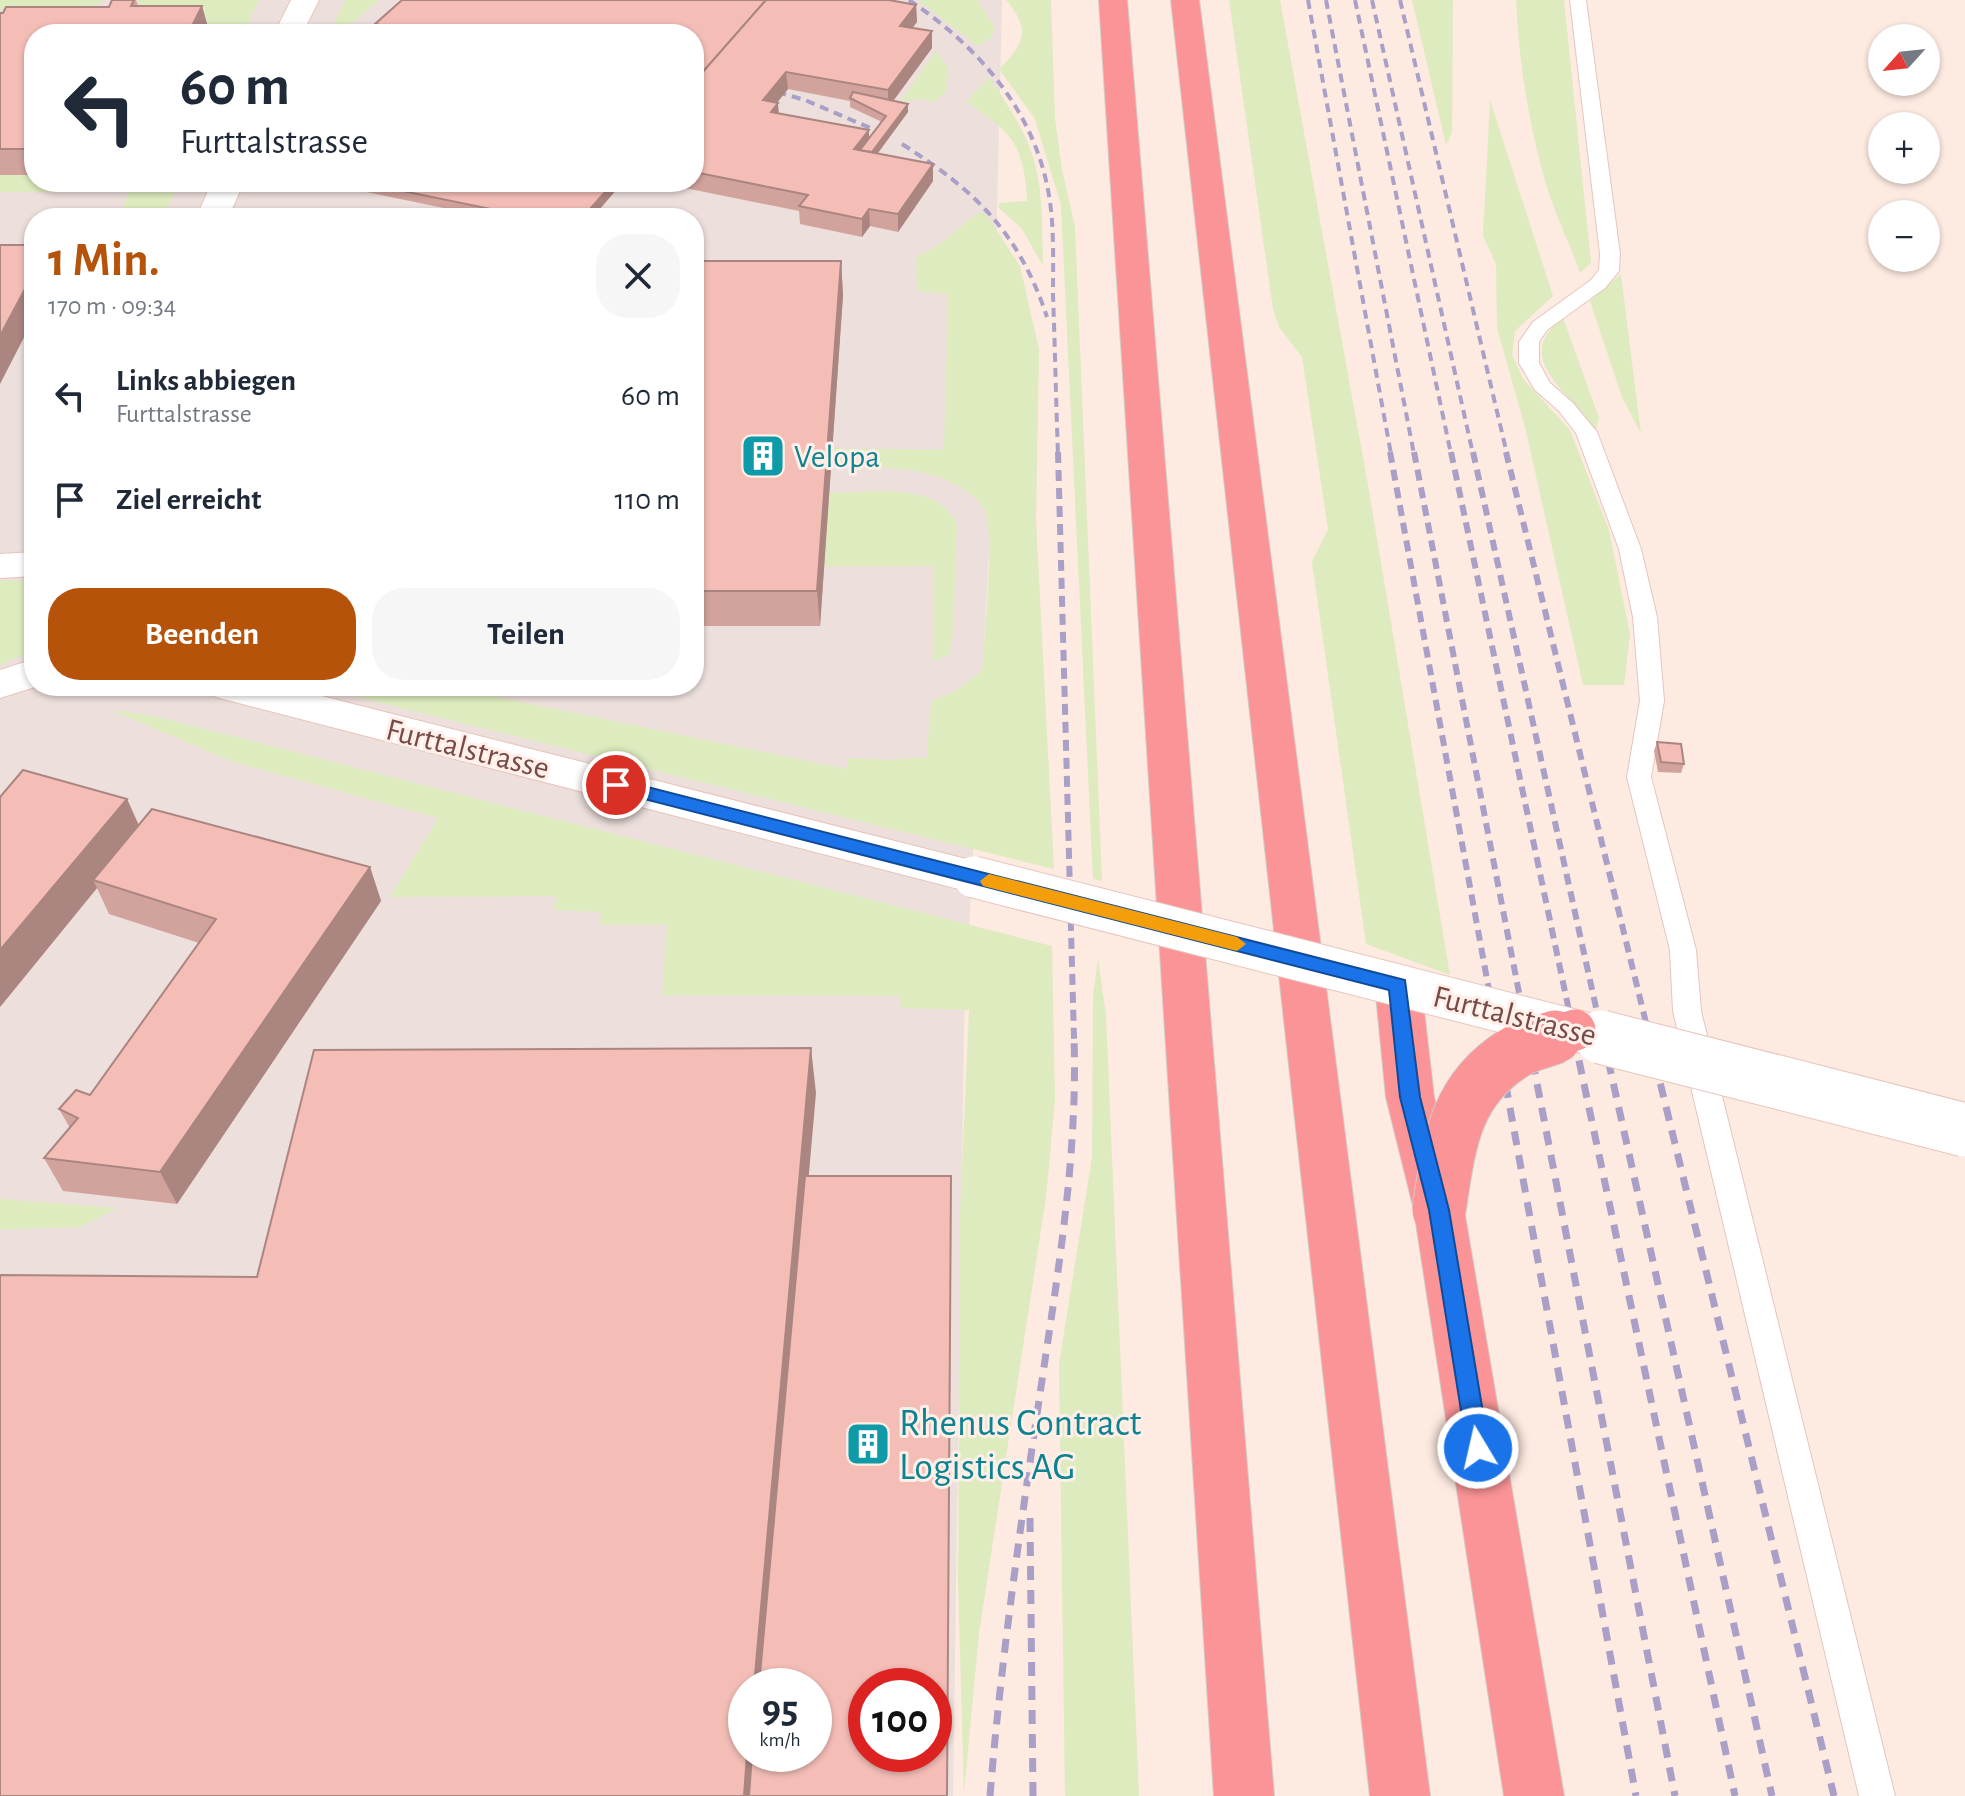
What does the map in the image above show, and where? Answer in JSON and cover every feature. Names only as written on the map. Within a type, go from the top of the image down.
[{"type":"highway","points":[[1113,0],[1244,1796]]},
{"type":"highway","points":[[1185,0],[1400,1796]]},
{"type":"highway","points":[[1398,985],[1410,1097],[1439,1210],[1534,1796]]},
{"type":"highway","points":[[1439,1210],[1451,1136],[1460,1111],[1475,1087],[1515,1052],[1575,1030]]},
{"type":"main road","points":[[293,24],[305,0]]},
{"type":"main road","points":[[0,566],[24,565]]},
{"type":"main road","points":[[0,684],[24,676]]},
{"type":"main road","name":"Furttalstrasse","points":[[266,696],[1965,1130]]},
{"type":"lane","points":[[1578,0],[1610,254],[1609,271],[1598,284],[1540,326],[1529,342],[1529,363],[1542,386],[1566,407],[1586,432],[1630,549],[1645,617],[1652,701],[1639,777],[1683,950],[1687,1011],[1877,1796]]},
{"type":"shaded area","points":[[0,0],[1002,0],[989,549],[964,1025],[953,1796],[0,1796]]},
{"type":"green space","points":[[0,0],[103,0],[84,9],[55,11],[0,10]]},
{"type":"green space","points":[[138,0],[259,0],[248,24],[174,24],[127,10]]},
{"type":"green space","points":[[345,0],[379,0],[352,23],[334,24]]},
{"type":"green space","points":[[918,0],[978,0],[995,28],[991,38],[977,46]]},
{"type":"green space","points":[[1006,0],[1051,0],[1055,119],[1062,170],[1075,227],[1102,881],[1093,879],[1061,205],[1035,119],[999,69],[1014,52],[1022,36],[1019,20]]},
{"type":"green space","points":[[1229,0],[1280,0],[1368,485],[1450,975],[1366,944],[1312,562],[1328,529],[1302,357],[1279,327],[1273,309]]},
{"type":"green space","points":[[1412,0],[1453,0],[1452,132],[1446,145]]},
{"type":"green space","points":[[1516,0],[1564,0],[1591,263],[1580,273],[1539,159],[1522,69]]},
{"type":"green space","points":[[936,51],[948,67],[946,92],[934,102],[920,99],[900,102]]},
{"type":"green space","points":[[989,77],[1020,128],[1036,169],[1041,204],[1043,266],[1022,229],[998,207],[1000,203],[1027,201],[1019,153],[1005,131],[966,102]]},
{"type":"green space","points":[[1490,100],[1553,296],[1515,331],[1512,355],[1523,379],[1570,430],[1609,530],[1630,634],[1624,685],[1583,685],[1525,427],[1497,328],[1496,264],[1483,236]]},
{"type":"green space","points":[[0,175],[24,175],[24,192],[0,192]]},
{"type":"green space","points":[[129,192],[175,192],[167,208],[123,208]]},
{"type":"green space","points":[[984,211],[1020,266],[1039,349],[1036,521],[1054,869],[353,696],[493,696],[847,769],[848,758],[889,760],[927,757],[931,701],[957,690],[982,671],[989,564],[985,511],[968,492],[935,475],[831,464],[832,448],[944,450],[948,294],[917,291],[916,256],[937,246]]},
{"type":"green space","points":[[1621,274],[1641,434],[1622,397],[1590,301]]},
{"type":"green space","points":[[1563,318],[1599,418],[1596,430],[1550,375],[1543,361],[1542,347],[1548,333]]},
{"type":"green space","points":[[900,492],[934,501],[947,510],[957,524],[953,633],[949,655],[933,661],[933,566],[824,566],[829,493]]},
{"type":"green space","points":[[0,581],[24,581],[24,654],[0,665]]},
{"type":"green space","points":[[111,710],[154,716],[1052,946],[1055,1101],[1046,1197],[979,1633],[964,1794],[958,1581],[960,1213],[969,1010],[901,1008],[899,996],[662,995],[667,925],[600,925],[601,912],[554,910],[556,896],[390,897],[438,818],[233,762]]},
{"type":"green space","points":[[1098,959],[1106,1016],[1139,1796],[1065,1796],[1059,1364],[1092,1157],[1093,996]]},
{"type":"green space","points":[[0,1199],[117,1208],[81,1227],[0,1230]]},
{"type":"building","points":[[112,0],[134,0],[131,6],[202,6],[193,24],[24,24],[24,149],[0,149],[0,13],[6,7],[109,7]]},
{"type":"building","points":[[402,0],[766,0],[704,71],[704,24],[375,24]]},
{"type":"building","points":[[766,0],[889,0],[916,5],[900,26],[932,31],[888,90],[786,72],[763,100],[778,103],[771,112],[869,130],[854,149],[933,164],[898,214],[869,209],[862,219],[799,206],[808,195],[704,174],[704,71]]},
{"type":"building","points":[[853,92],[908,104],[872,152],[860,150],[886,116],[850,98]]},
{"type":"building","points":[[408,192],[605,192],[591,208],[485,208]]},
{"type":"building","points":[[0,245],[24,245],[24,291],[0,336]]},
{"type":"building","name":"Velopa","points":[[704,261],[841,261],[817,591],[704,591]]},
{"type":"building","points":[[1657,742],[1681,744],[1684,764],[1661,762]]},
{"type":"building","points":[[23,770],[127,799],[0,950],[0,797]]},
{"type":"building","points":[[152,809],[370,867],[160,1172],[44,1158],[78,1118],[59,1109],[76,1090],[90,1095],[216,919],[93,880]]},
{"type":"building","points":[[811,1048],[756,1668],[728,1668],[728,1772],[746,1772],[744,1796],[0,1796],[0,1275],[257,1277],[314,1050]]},
{"type":"building","name":"Rhenus Contract Logistics AG","points":[[805,1176],[951,1176],[948,1668],[848,1668],[848,1772],[947,1772],[947,1796],[749,1796],[751,1772],[832,1772],[832,1668],[761,1668]]},
{"type":"railway","points":[[909,0],[961,41],[984,64],[1004,89],[1035,145],[1045,177],[1052,221],[1058,454]]},
{"type":"railway","points":[[1308,0],[1391,454]]},
{"type":"railway","points":[[1326,0],[1414,454]]},
{"type":"railway","points":[[1355,0],[1451,454]]},
{"type":"railway","points":[[1372,0],[1473,454]]},
{"type":"railway","points":[[1400,0],[1507,454]]},
{"type":"railway","points":[[763,88],[805,100],[875,130]]},
{"type":"railway","points":[[902,144],[952,179],[992,217],[1023,261],[1047,317]]},
{"type":"railway","points":[[1058,452],[1074,1039]]},
{"type":"railway","points":[[1390,452],[1498,1039]]},
{"type":"railway","points":[[1414,452],[1528,1039]]},
{"type":"railway","points":[[1451,452],[1575,1039]]},
{"type":"railway","points":[[1473,452],[1603,1039]]},
{"type":"railway","points":[[1506,452],[1650,1039]]},
{"type":"railway","points":[[1497,1037],[1636,1796]]},
{"type":"railway","points":[[1528,1037],[1675,1796]]},
{"type":"railway","points":[[1574,1037],[1735,1796]]},
{"type":"railway","points":[[1603,1037],[1772,1796]]},
{"type":"railway","points":[[1649,1037],[1834,1796]]},
{"type":"railway","points":[[990,1796],[1012,1591],[1070,1169],[1074,1039]]},
{"type":"railway","points":[[1030,1518],[1033,1796]]},
{"type":"slow traffic","points":[[989,881],[1237,944]]},
{"type":"place","name":"Velopa","points":[[763,456]]},
{"type":"place","name":"Rhenus Contract Logistics AG","points":[[868,1444]]},
{"type":"route","points":[[616,785],[1398,985],[1410,1097],[1439,1210],[1478,1448]]}]
